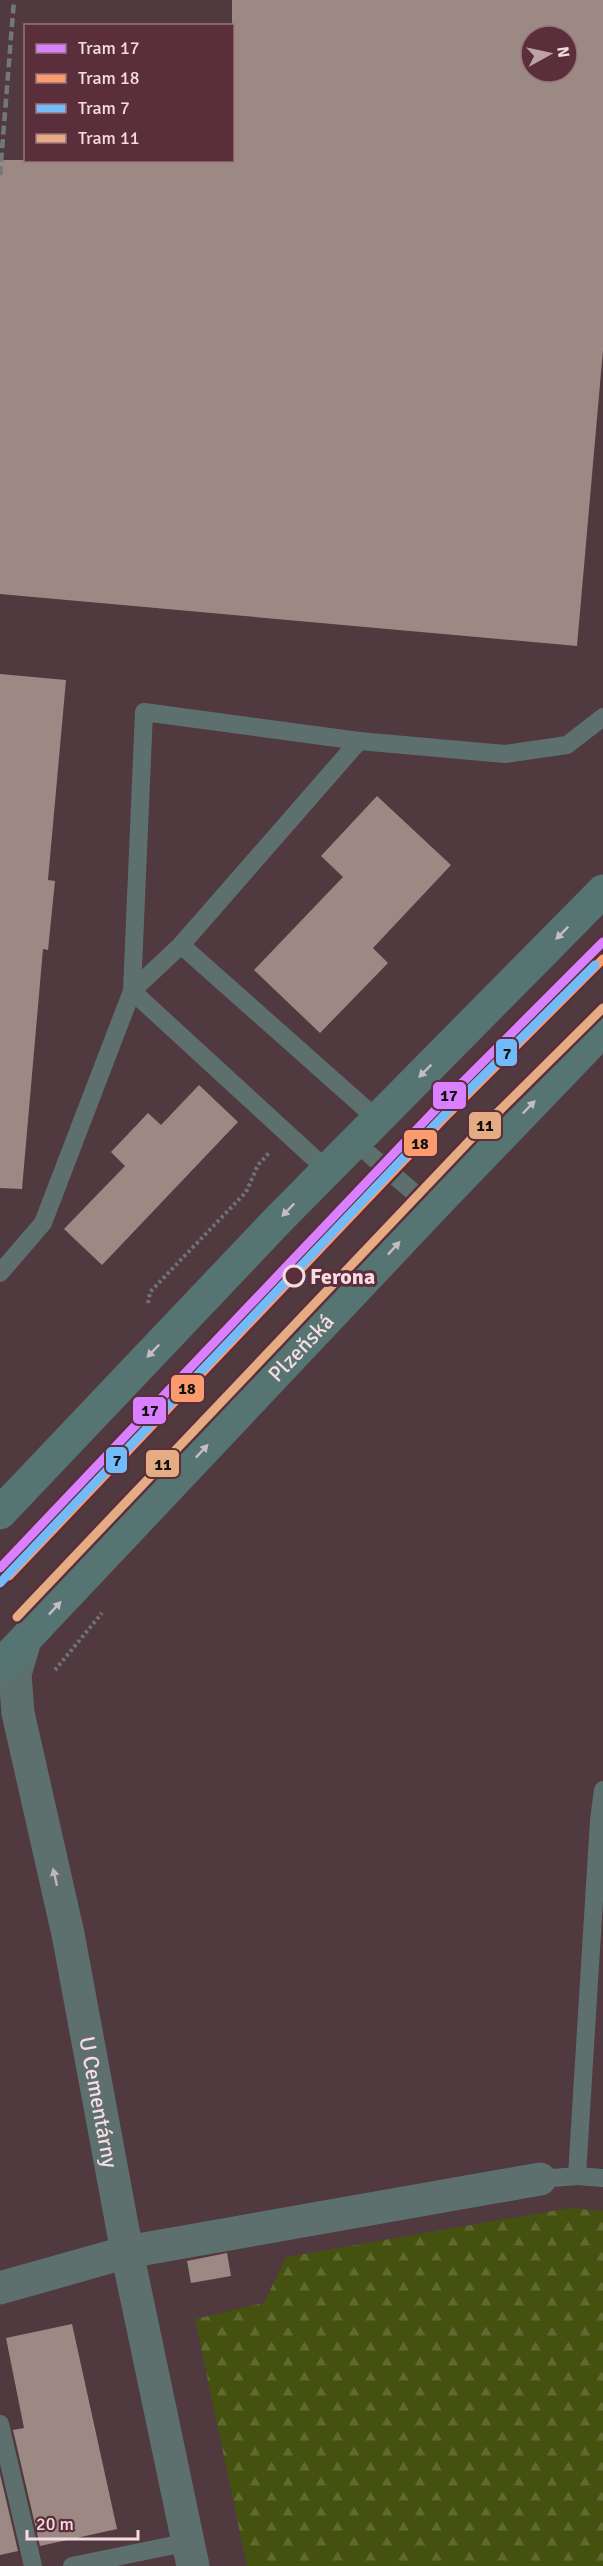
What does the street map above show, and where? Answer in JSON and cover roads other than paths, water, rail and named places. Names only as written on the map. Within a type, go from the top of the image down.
[{"type":"main road","points":[[0,1513],[327,1170],[603,891]]},
{"type":"main road","name":"Plzeňská","points":[[0,1666],[603,1030]]},
{"type":"street","name":"U Cementárny","points":[[25,1640],[15,1674],[18,1713],[68,1934],[127,2252],[191,2554]]},
{"type":"street","points":[[0,2288],[127,2252],[540,2180]]},
{"type":"lane","points":[[0,1273],[43,1223],[132,991],[144,712],[359,741],[505,754],[567,745],[603,717]]},
{"type":"lane","points":[[132,991],[181,945],[359,741]]},
{"type":"lane","points":[[181,945],[366,1130],[432,1208]]},
{"type":"lane","points":[[132,991],[327,1170]]},
{"type":"lane","points":[[577,2176],[599,1820],[603,1790]]},
{"type":"lane","points":[[540,2180],[577,2176],[603,2178]]},
{"type":"lane","points":[[0,2424],[33,2566]]},
{"type":"lane","points":[[72,2566],[191,2554]]},
{"type":"railway","points":[[0,175],[14,0]]},
{"type":"tram line","name":"17","points":[[0,1568],[439,1106],[603,942]]},
{"type":"tram line","name":"18","points":[[9,1576],[448,1114],[603,959]]},
{"type":"tram line","name":"7","points":[[0,1583],[447,1112],[595,965]]},
{"type":"tram line","name":"11","points":[[17,1617],[473,1137],[603,1008]]},
{"type":"place","name":"Ferona","points":[[294,1276]]}]
